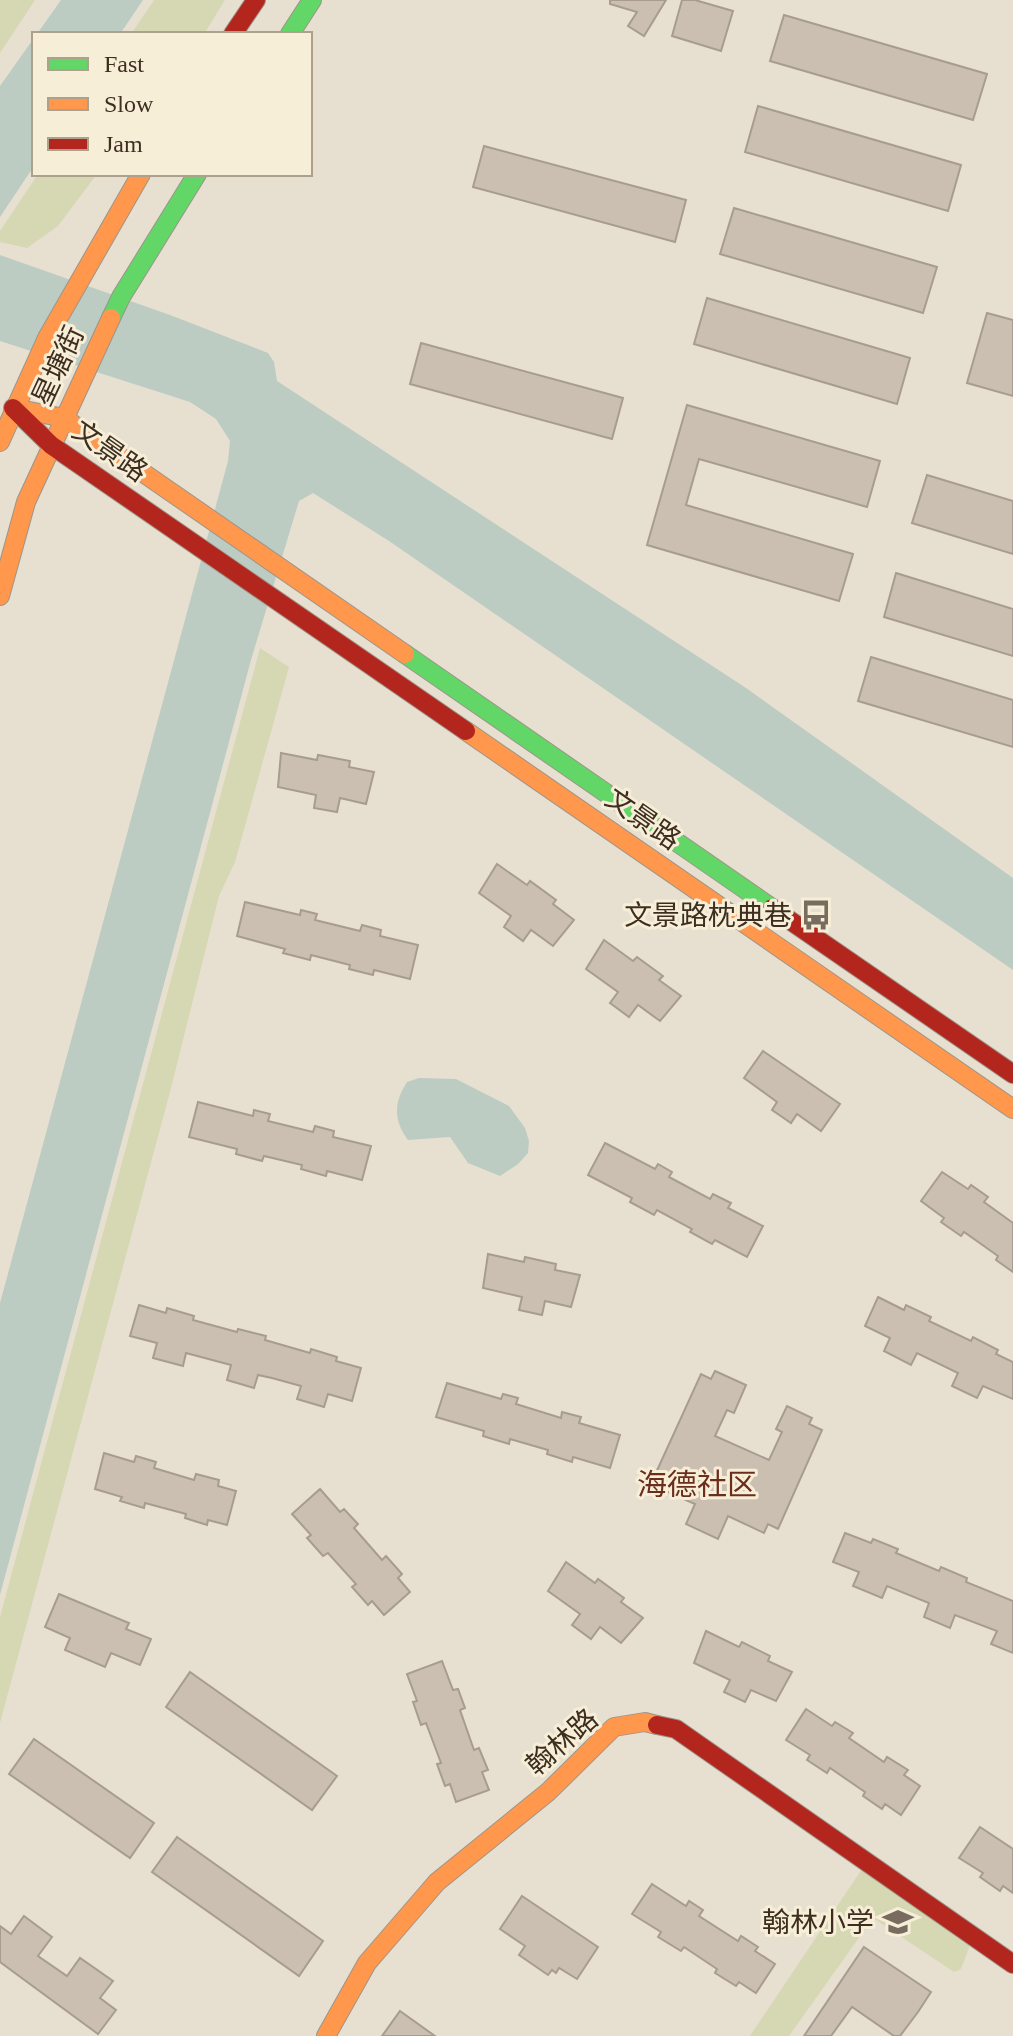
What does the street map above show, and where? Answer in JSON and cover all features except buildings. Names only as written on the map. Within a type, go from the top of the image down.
[{"type":"main road","points":[[234,32],[256,0]]},
{"type":"main road","points":[[291,32],[312,0]]},
{"type":"main road","name":"星塘街","points":[[0,442],[7,406],[78,277],[140,176]]},
{"type":"main road","name":"星塘街","points":[[0,596],[26,502],[51,445],[121,297],[196,176]]},
{"type":"main road","name":"文景路","points":[[7,406],[64,418],[1013,1074]]},
{"type":"main road","name":"文景路","points":[[7,406],[51,445],[1013,1109]]},
{"type":"main road","name":"翰林路","points":[[326,2036],[367,1963],[437,1882],[548,1792],[614,1727],[645,1722],[676,1729],[1013,1964]]},
{"type":"green space","points":[[0,0],[35,0],[0,53]]},
{"type":"green space","points":[[154,0],[225,0],[205,32],[132,32]]},
{"type":"green space","points":[[37,176],[96,176],[58,226],[27,248],[0,242],[0,231]]},
{"type":"green space","points":[[260,648],[289,667],[235,862],[219,896],[170,1092],[0,1723],[0,1617]]},
{"type":"green space","points":[[864,1866],[970,1945],[961,1969],[954,1972],[873,1918],[789,2036],[750,2036]]},
{"type":"shaded area","points":[[61,0],[143,0],[121,32],[38,32]]},
{"type":"shaded area","points":[[32,41],[32,169],[0,217],[0,86]]},
{"type":"shaded area","points":[[0,255],[268,353],[274,362],[277,381],[746,688],[1013,878],[1013,970],[389,541],[313,493],[299,501],[251,660],[0,1595],[0,1303],[228,461],[230,441],[216,419],[190,402],[0,341]]},
{"type":"shaded area","points":[[419,1078],[456,1079],[509,1106],[525,1128],[529,1141],[528,1153],[500,1176],[468,1163],[450,1137],[408,1140],[398,1118],[398,1104],[407,1082]]},
{"type":"traffic: fast","points":[[291,32],[312,0]]},
{"type":"traffic: fast","points":[[111,318],[196,176]]},
{"type":"traffic: fast","points":[[405,654],[772,908]]},
{"type":"traffic: slow","points":[[0,442],[47,338],[140,176]]},
{"type":"traffic: slow","points":[[0,596],[26,502],[111,318]]},
{"type":"traffic: slow","points":[[14,408],[64,418],[405,654]]},
{"type":"traffic: slow","points":[[466,731],[1013,1109]]},
{"type":"traffic: slow","points":[[326,2036],[367,1963],[437,1882],[548,1792],[614,1727],[645,1722],[657,1725]]},
{"type":"traffic: jam","points":[[234,32],[256,0]]},
{"type":"traffic: jam","points":[[13,408],[51,445],[466,731]]},
{"type":"traffic: jam","points":[[772,908],[1013,1074]]},
{"type":"traffic: jam","points":[[657,1725],[676,1729],[1013,1964]]},
{"type":"place","name":"文景路枕典巷","points":[[816,915]]},
{"type":"place","name":"翰林小学","points":[[898,1922]]},
{"type":"district","name":"海德社区","points":[[697,1484]]}]
